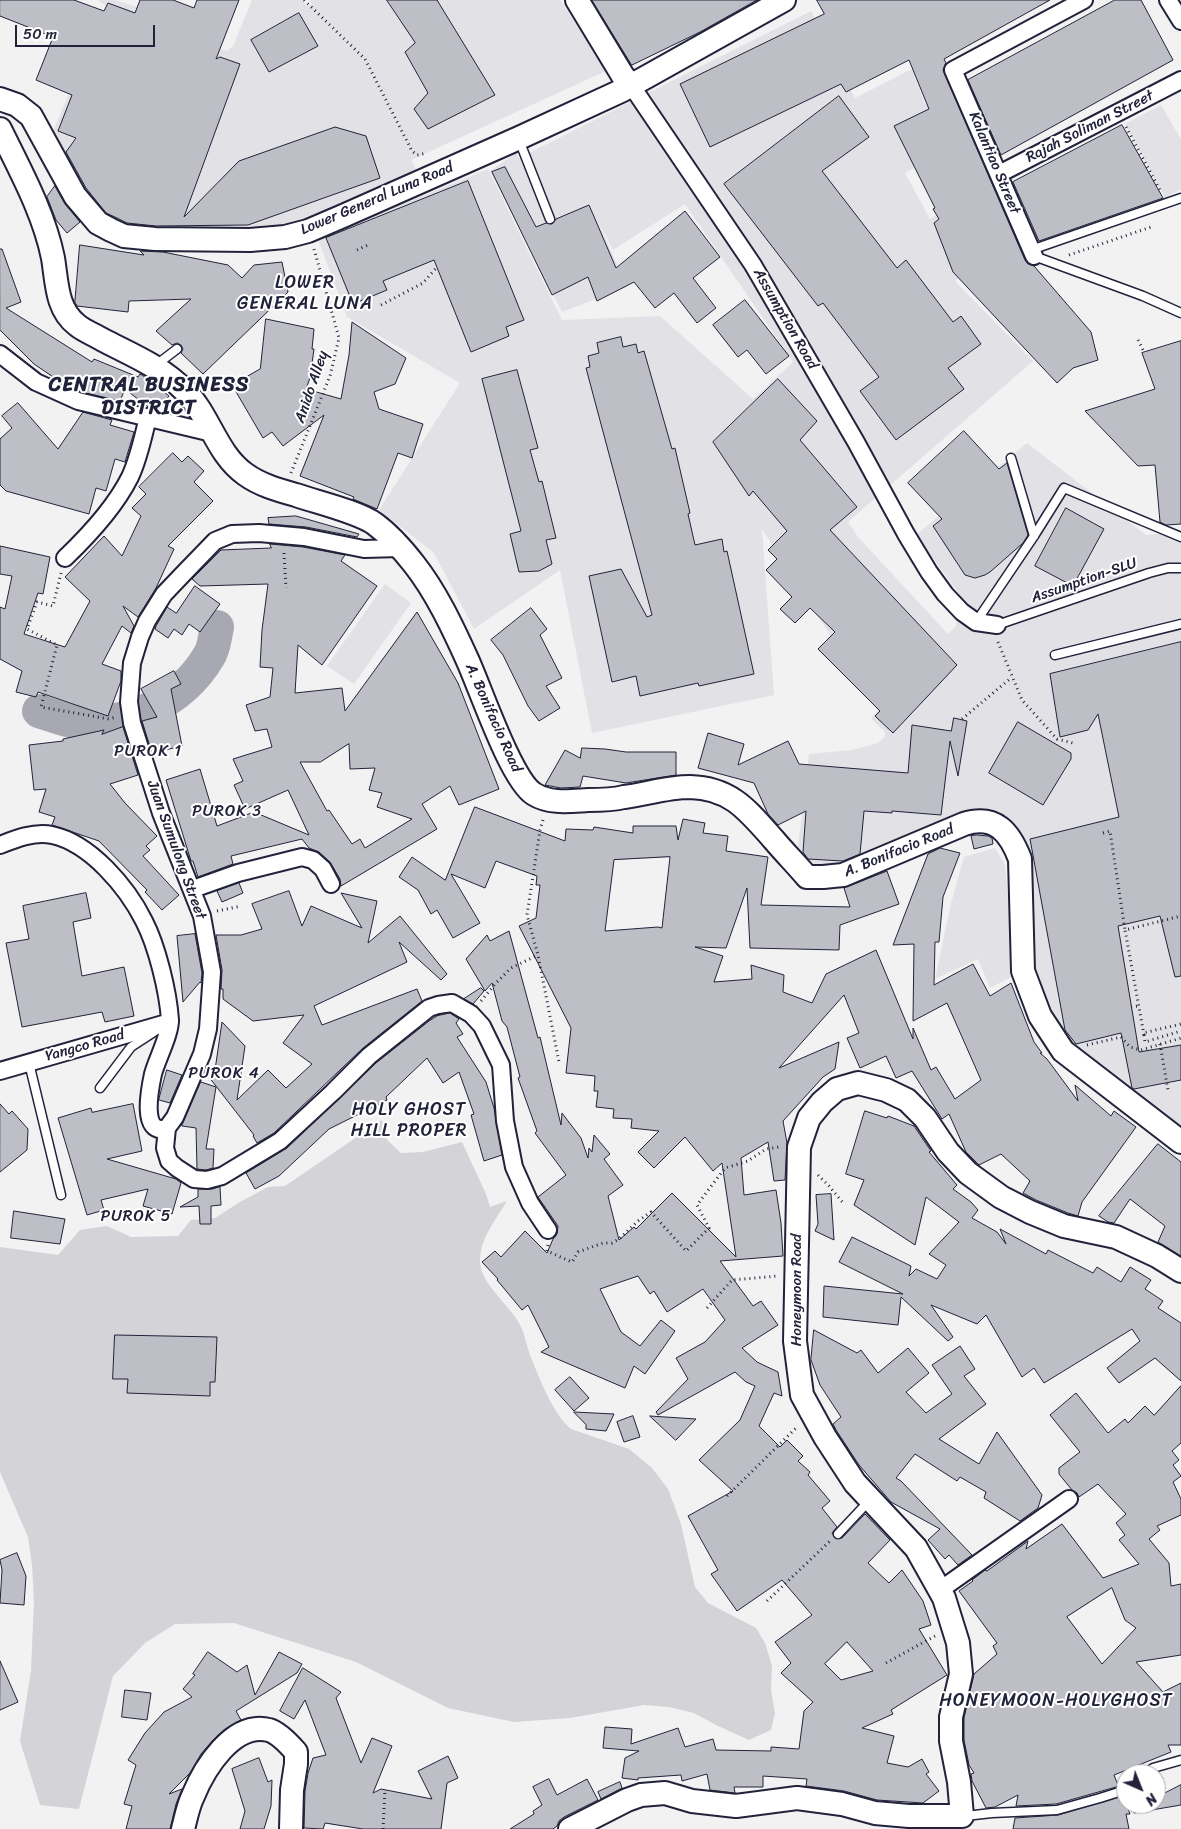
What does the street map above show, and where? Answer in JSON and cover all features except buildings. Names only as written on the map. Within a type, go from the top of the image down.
[{"type":"main road","name":"Assumption Road","points":[[577,0],[623,76],[627,87]]},
{"type":"main road","name":"Lower General Luna Road","points":[[0,99],[17,105],[32,116],[75,196],[98,223],[111,230],[124,236],[155,240],[250,240],[285,237],[308,231],[518,138],[627,87],[784,0]]},
{"type":"main road","name":"A. Bonifacio Road","points":[[0,129],[26,181],[47,236],[58,295],[66,314],[77,326],[154,366],[174,380],[203,413],[223,451],[244,474],[263,484],[332,506],[374,523],[401,548],[429,585],[467,660],[514,770],[525,787],[534,795],[556,801],[567,801],[622,798],[648,792],[689,787],[712,790],[733,799],[748,810],[792,858],[806,877],[844,875],[973,822],[995,824],[1014,843],[1020,860],[1023,971],[1040,1016],[1063,1051],[1181,1142]]},
{"type":"main road","name":"Honeymoon Road","points":[[962,1816],[959,1782],[951,1741],[951,1717],[960,1674],[958,1643],[944,1598],[916,1548],[855,1483],[802,1395],[795,1341],[796,1274],[799,1147],[808,1118],[837,1089],[858,1083],[886,1090],[907,1100],[924,1118],[954,1159],[982,1185],[1001,1197],[1064,1226],[1116,1237],[1157,1256],[1181,1270]]},
{"type":"main road","points":[[184,1829],[192,1797],[211,1762],[223,1747],[238,1737],[248,1732],[260,1730],[270,1730],[296,1752],[292,1790],[291,1829]]},
{"type":"main road","points":[[570,1829],[627,1800],[642,1795],[665,1793],[692,1801],[736,1806],[798,1798],[842,1804],[875,1813],[909,1816],[962,1816]]},
{"type":"street","name":"Kalantiao Street","points":[[1038,256],[953,70],[1084,0]]},
{"type":"street","points":[[1168,0],[1181,21]]},
{"type":"street","name":"Rajah Soliman Street","points":[[999,174],[1181,80]]},
{"type":"street","name":"Assumption Road","points":[[627,87],[753,265],[929,572],[956,606],[976,622]]},
{"type":"street","points":[[0,354],[36,382],[78,401],[212,433]]},
{"type":"street","points":[[65,558],[88,536],[130,477],[148,417]]},
{"type":"street","name":"Juan Sumulong Street","points":[[167,1128],[175,1117],[202,1054],[208,1029],[212,972],[202,916],[193,888],[161,813],[132,722],[129,704],[132,664],[140,636],[164,594],[215,542],[232,534],[259,533],[304,537],[364,550],[401,548]]},
{"type":"street","points":[[976,622],[997,630]]},
{"type":"street","points":[[0,844],[25,836],[50,834],[73,842],[94,857],[115,879],[144,920],[155,944],[170,1022],[153,1074],[148,1107],[150,1122],[155,1128],[161,1130],[167,1128],[165,1148],[169,1160],[176,1168],[194,1178],[207,1180],[222,1176],[280,1141],[369,1056],[429,1008],[452,1003],[470,1014],[482,1026],[501,1065],[504,1121],[514,1167],[530,1203],[548,1230]]},
{"type":"street","points":[[193,888],[238,873],[302,857],[313,860],[323,869],[331,884]]},
{"type":"street","name":"Yangco Road","points":[[0,1071],[170,1022]]},
{"type":"street","points":[[940,1590],[1069,1499]]},
{"type":"lane","points":[[518,138],[550,219]]},
{"type":"lane","points":[[1038,256],[1181,198]]},
{"type":"lane","points":[[1038,256],[1143,296],[1181,313]]},
{"type":"lane","points":[[154,366],[176,349]]},
{"type":"lane","points":[[1011,458],[1034,536]]},
{"type":"lane","points":[[976,622],[1064,488],[1181,537]]},
{"type":"lane","name":"Assumption-SLU","points":[[997,630],[1149,573],[1168,568],[1181,568]]},
{"type":"lane","points":[[1055,655],[1181,624]]},
{"type":"lane","points":[[100,1088],[131,1047],[170,1022]]},
{"type":"lane","points":[[29,1063],[61,1196]]},
{"type":"lane","points":[[838,1534],[870,1500]]},
{"type":"lane","points":[[1166,1764],[1181,1760]]},
{"type":"lane","points":[[962,1816],[1057,1810],[1116,1793]]},
{"type":"path","points":[[304,0],[365,59],[412,151],[416,155],[427,153]]},
{"type":"path","points":[[1123,122],[1167,204]]},
{"type":"path","points":[[1038,256],[1154,226]]},
{"type":"path","points":[[357,250],[370,244]]},
{"type":"path","name":"Anido Alley","points":[[291,474],[330,376],[340,338],[313,246]]},
{"type":"path","points":[[381,305],[424,283],[437,267]]},
{"type":"path","points":[[1138,340],[1143,350]]},
{"type":"path","points":[[285,535],[286,588]]},
{"type":"path","points":[[65,558],[54,606],[37,602],[27,629],[57,645],[41,707],[109,719]]},
{"type":"path","points":[[997,630],[998,642],[1022,700],[1057,739],[1073,743]]},
{"type":"path","points":[[962,720],[1012,678]]},
{"type":"path","points":[[546,812],[540,830],[527,915],[538,955],[559,1062]]},
{"type":"path","points":[[1103,833],[1110,831],[1144,1036],[1143,1033]]},
{"type":"path","points":[[212,913],[241,906]]},
{"type":"path","points":[[1125,930],[1181,916]]},
{"type":"path","points":[[470,1014],[511,968],[538,955]]},
{"type":"path","points":[[1131,1007],[1138,1006]]},
{"type":"path","points":[[1143,1033],[1181,1024]]},
{"type":"path","points":[[1143,1033],[1145,1042],[1181,1032]]},
{"type":"path","points":[[1084,1045],[1121,1037],[1130,1047],[1141,1050],[1181,1038]]},
{"type":"path","points":[[1160,1044],[1168,1090]]},
{"type":"path","points":[[548,1230],[547,1251],[572,1262],[578,1252],[603,1243],[612,1243],[619,1239],[638,1221],[652,1212],[686,1250],[709,1228],[697,1205],[725,1168],[748,1162],[766,1149]]},
{"type":"path","points":[[799,1158],[830,1186],[844,1204]]},
{"type":"path","points":[[708,1308],[732,1280],[796,1274]]},
{"type":"path","points":[[727,1496],[812,1412]]},
{"type":"path","points":[[767,1601],[838,1534]]},
{"type":"path","points":[[886,1663],[953,1627]]},
{"type":"path","points":[[383,1829],[385,1790]]},
{"type":"shaded area","points":[[98,0],[115,0],[147,10],[144,22],[227,51],[233,46],[252,0],[302,0],[307,6],[312,4],[309,0],[560,0],[606,71],[411,160],[416,170],[288,232],[156,235],[101,220],[49,141],[106,6]]},
{"type":"shaded area","points":[[811,11],[855,98],[912,69],[925,104],[957,90],[977,134],[905,173],[930,219],[993,174],[1012,224],[955,281],[1033,361],[848,522],[858,537],[948,634],[956,626],[960,595],[916,535],[1027,443],[1146,535],[1181,532],[1181,1125],[1064,1050],[1039,1005],[1002,820],[822,874],[797,856],[809,754],[852,750],[878,743],[885,737],[885,732],[871,718],[931,652],[878,710],[762,529],[774,695],[592,733],[560,570],[474,629],[434,553],[379,510],[460,383],[347,317],[318,239],[488,169],[562,320],[660,316],[753,399],[793,362],[685,204],[613,250],[599,223],[627,287],[562,312],[490,171],[516,153],[519,158]]},
{"type":"shaded area","points":[[1161,105],[1181,139],[1181,189],[1165,198],[1125,124]]},
{"type":"shaded area","points":[[385,584],[411,603],[354,684],[327,666]]},
{"type":"shaded area","points":[[995,848],[1005,865],[1015,975],[990,988],[978,959],[935,979],[951,903],[964,857]]},
{"type":"shaded area","points":[[382,1120],[387,1140],[401,1153],[423,1152],[462,1142],[490,1207],[507,1201],[489,1230],[482,1246],[480,1263],[485,1278],[519,1323],[541,1382],[564,1422],[571,1429],[629,1449],[652,1468],[668,1489],[681,1524],[695,1587],[708,1603],[756,1628],[765,1643],[772,1666],[771,1690],[775,1713],[771,1730],[749,1740],[694,1713],[669,1707],[644,1705],[570,1718],[514,1722],[448,1708],[356,1662],[234,1623],[175,1624],[145,1643],[113,1676],[79,1809],[40,1805],[20,1741],[31,1671],[34,1602],[32,1565],[28,1537],[0,1472],[0,1247],[58,1255],[80,1230],[107,1226],[131,1237],[178,1236],[191,1220],[215,1218],[268,1187],[285,1186]]},
{"type":"waterway","points":[[39,711],[76,722],[96,722],[115,720],[152,708],[169,698],[198,672],[211,653],[217,627]]},
{"type":"district","name":"LOWER GENERAL LUNA","points":[[305,293]]},
{"type":"district","name":"CENTRAL BUSINESS DISTRICT","points":[[149,398]]},
{"type":"district","name":"PUROK 1","points":[[148,752]]},
{"type":"district","name":"PUROK 3","points":[[227,812]]},
{"type":"district","name":"PUROK 4","points":[[224,1074]]},
{"type":"district","name":"HOLY GHOST HILL PROPER","points":[[409,1120]]},
{"type":"district","name":"PUROK 5","points":[[136,1217]]},
{"type":"district","name":"HONEYMOON-HOLYGHOST","points":[[1056,1701]]}]
